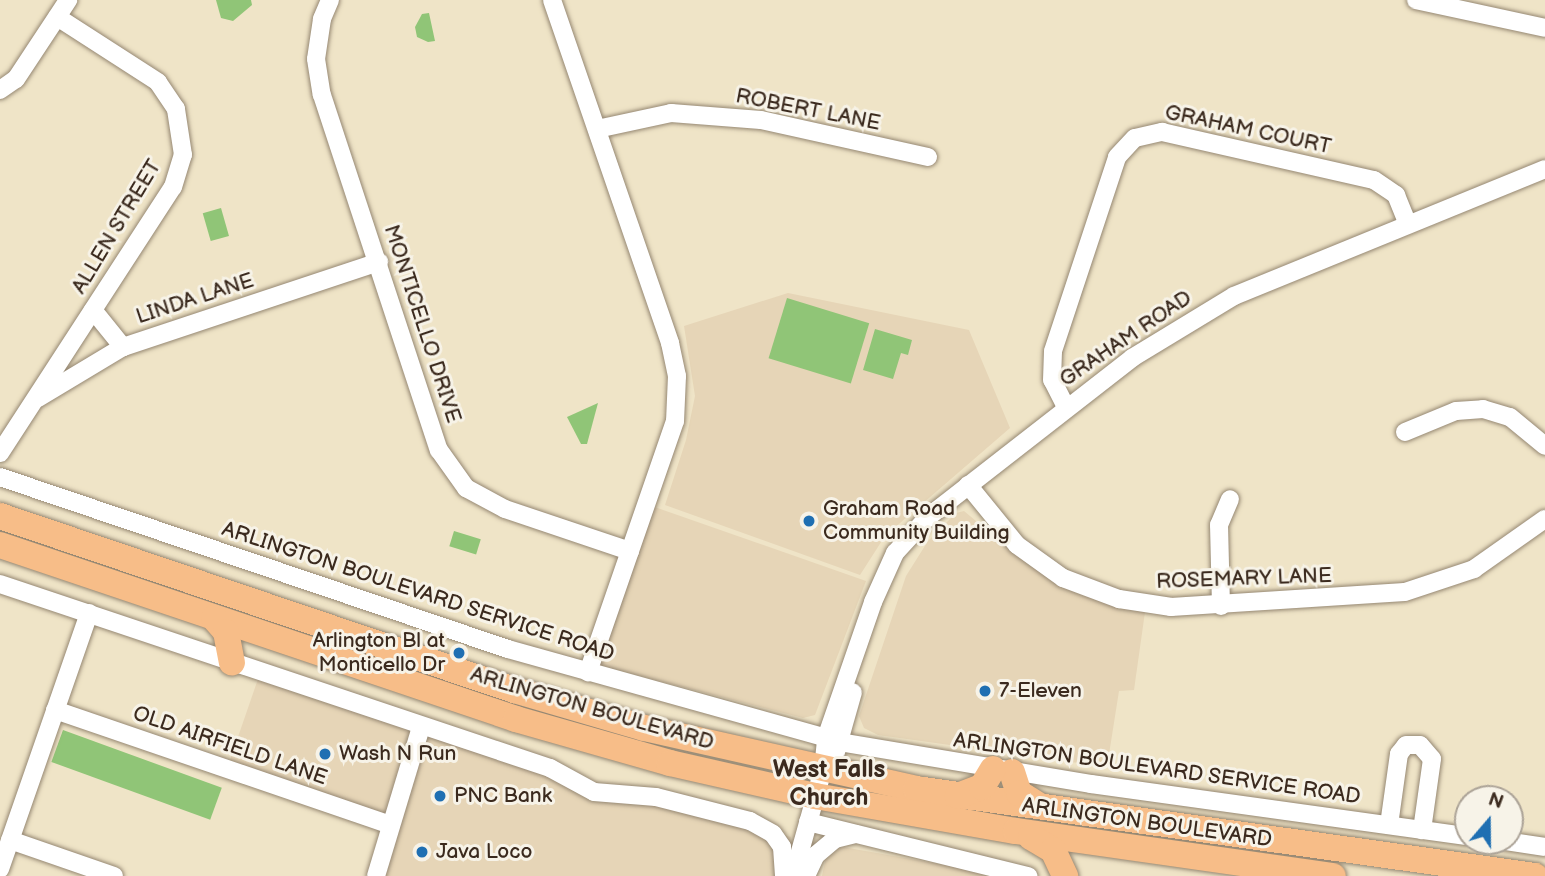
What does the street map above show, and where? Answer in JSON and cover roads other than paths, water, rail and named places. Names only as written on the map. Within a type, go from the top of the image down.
[{"type":"highway","name":"ARLINGTON BOULEVARD","points":[[0,516],[513,690],[643,728],[958,796],[1535,876]]},
{"type":"highway","name":"ARLINGTON BOULEVARD","points":[[0,545],[269,637],[609,747],[815,796],[1016,831],[1333,876]]},
{"type":"highway","points":[[215,618],[226,632],[232,662]]},
{"type":"highway","points":[[232,662],[246,646],[269,637]]},
{"type":"highway","points":[[958,796],[982,786],[1002,770],[1019,793],[1049,809]]},
{"type":"highway","points":[[1016,831],[1053,850],[1065,876]]},
{"type":"street","points":[[0,90],[16,79],[68,0]]},
{"type":"street","name":"MONTICELLO DRIVE","points":[[330,0],[322,19],[316,59],[322,95],[439,450],[467,488],[505,509],[630,551]]},
{"type":"street","points":[[552,0],[677,376],[675,421],[588,672]]},
{"type":"street","points":[[1416,0],[1545,28]]},
{"type":"street","name":"ALLEN STREET","points":[[0,453],[173,187],[183,155],[183,133],[176,109],[158,82],[57,17]]},
{"type":"street","name":"ROBERT LANE","points":[[597,129],[671,113],[761,120],[928,157]]},
{"type":"street","name":"GRAHAM COURT","points":[[1066,407],[1052,380],[1053,351],[1117,157],[1131,131],[1162,132],[1374,180],[1396,194],[1408,224]]},
{"type":"street","name":"GRAHAM ROAD","points":[[795,874],[823,769],[853,692],[850,681],[873,603],[895,553],[928,517],[1132,358],[1234,296],[1545,171]]},
{"type":"street","name":"LINDA LANE","points":[[35,400],[123,347],[379,262]]},
{"type":"street","points":[[93,310],[123,347]]},
{"type":"street","points":[[1405,432],[1456,411],[1483,409],[1510,417],[1545,446]]},
{"type":"street","name":"ARLINGTON BOULEVARD SERVICE ROAD","points":[[0,477],[588,672],[833,740],[1002,770],[1454,834]]},
{"type":"street","name":"ROSEMARY LANE","points":[[968,485],[1017,545],[1063,578],[1119,599],[1151,606],[1221,606],[1405,592],[1474,569],[1545,519]]},
{"type":"street","points":[[1221,606],[1219,524],[1230,499]]},
{"type":"street","points":[[0,584],[550,768],[594,792],[656,797],[763,827],[782,848],[795,874],[835,839],[858,833]]},
{"type":"street","points":[[0,869],[89,613]]},
{"type":"street","name":"OLD AIRFIELD LANE","points":[[55,710],[390,825]]},
{"type":"street","points":[[376,876],[421,727]]},
{"type":"street","points":[[1389,825],[1399,754],[1406,745],[1420,744],[1432,759],[1422,830]]},
{"type":"street","points":[[808,822],[1028,876]]},
{"type":"street","points":[[10,840],[114,876]]},
{"type":"street","points":[[1524,843],[1545,846]]},
{"type":"place","name":"Graham Road Community Building","points":[[809,521]]},
{"type":"place","name":"Arlington Bl at Monticello Dr","points":[[459,653]]},
{"type":"place","name":"7-Eleven","points":[[985,691]]},
{"type":"place","name":"Wash N Run","points":[[325,754]]},
{"type":"place","name":"PNC Bank","points":[[440,796]]},
{"type":"place","name":"Java Loco","points":[[422,852]]},
{"type":"district","name":"West Falls Church","points":[[829,784]]}]
